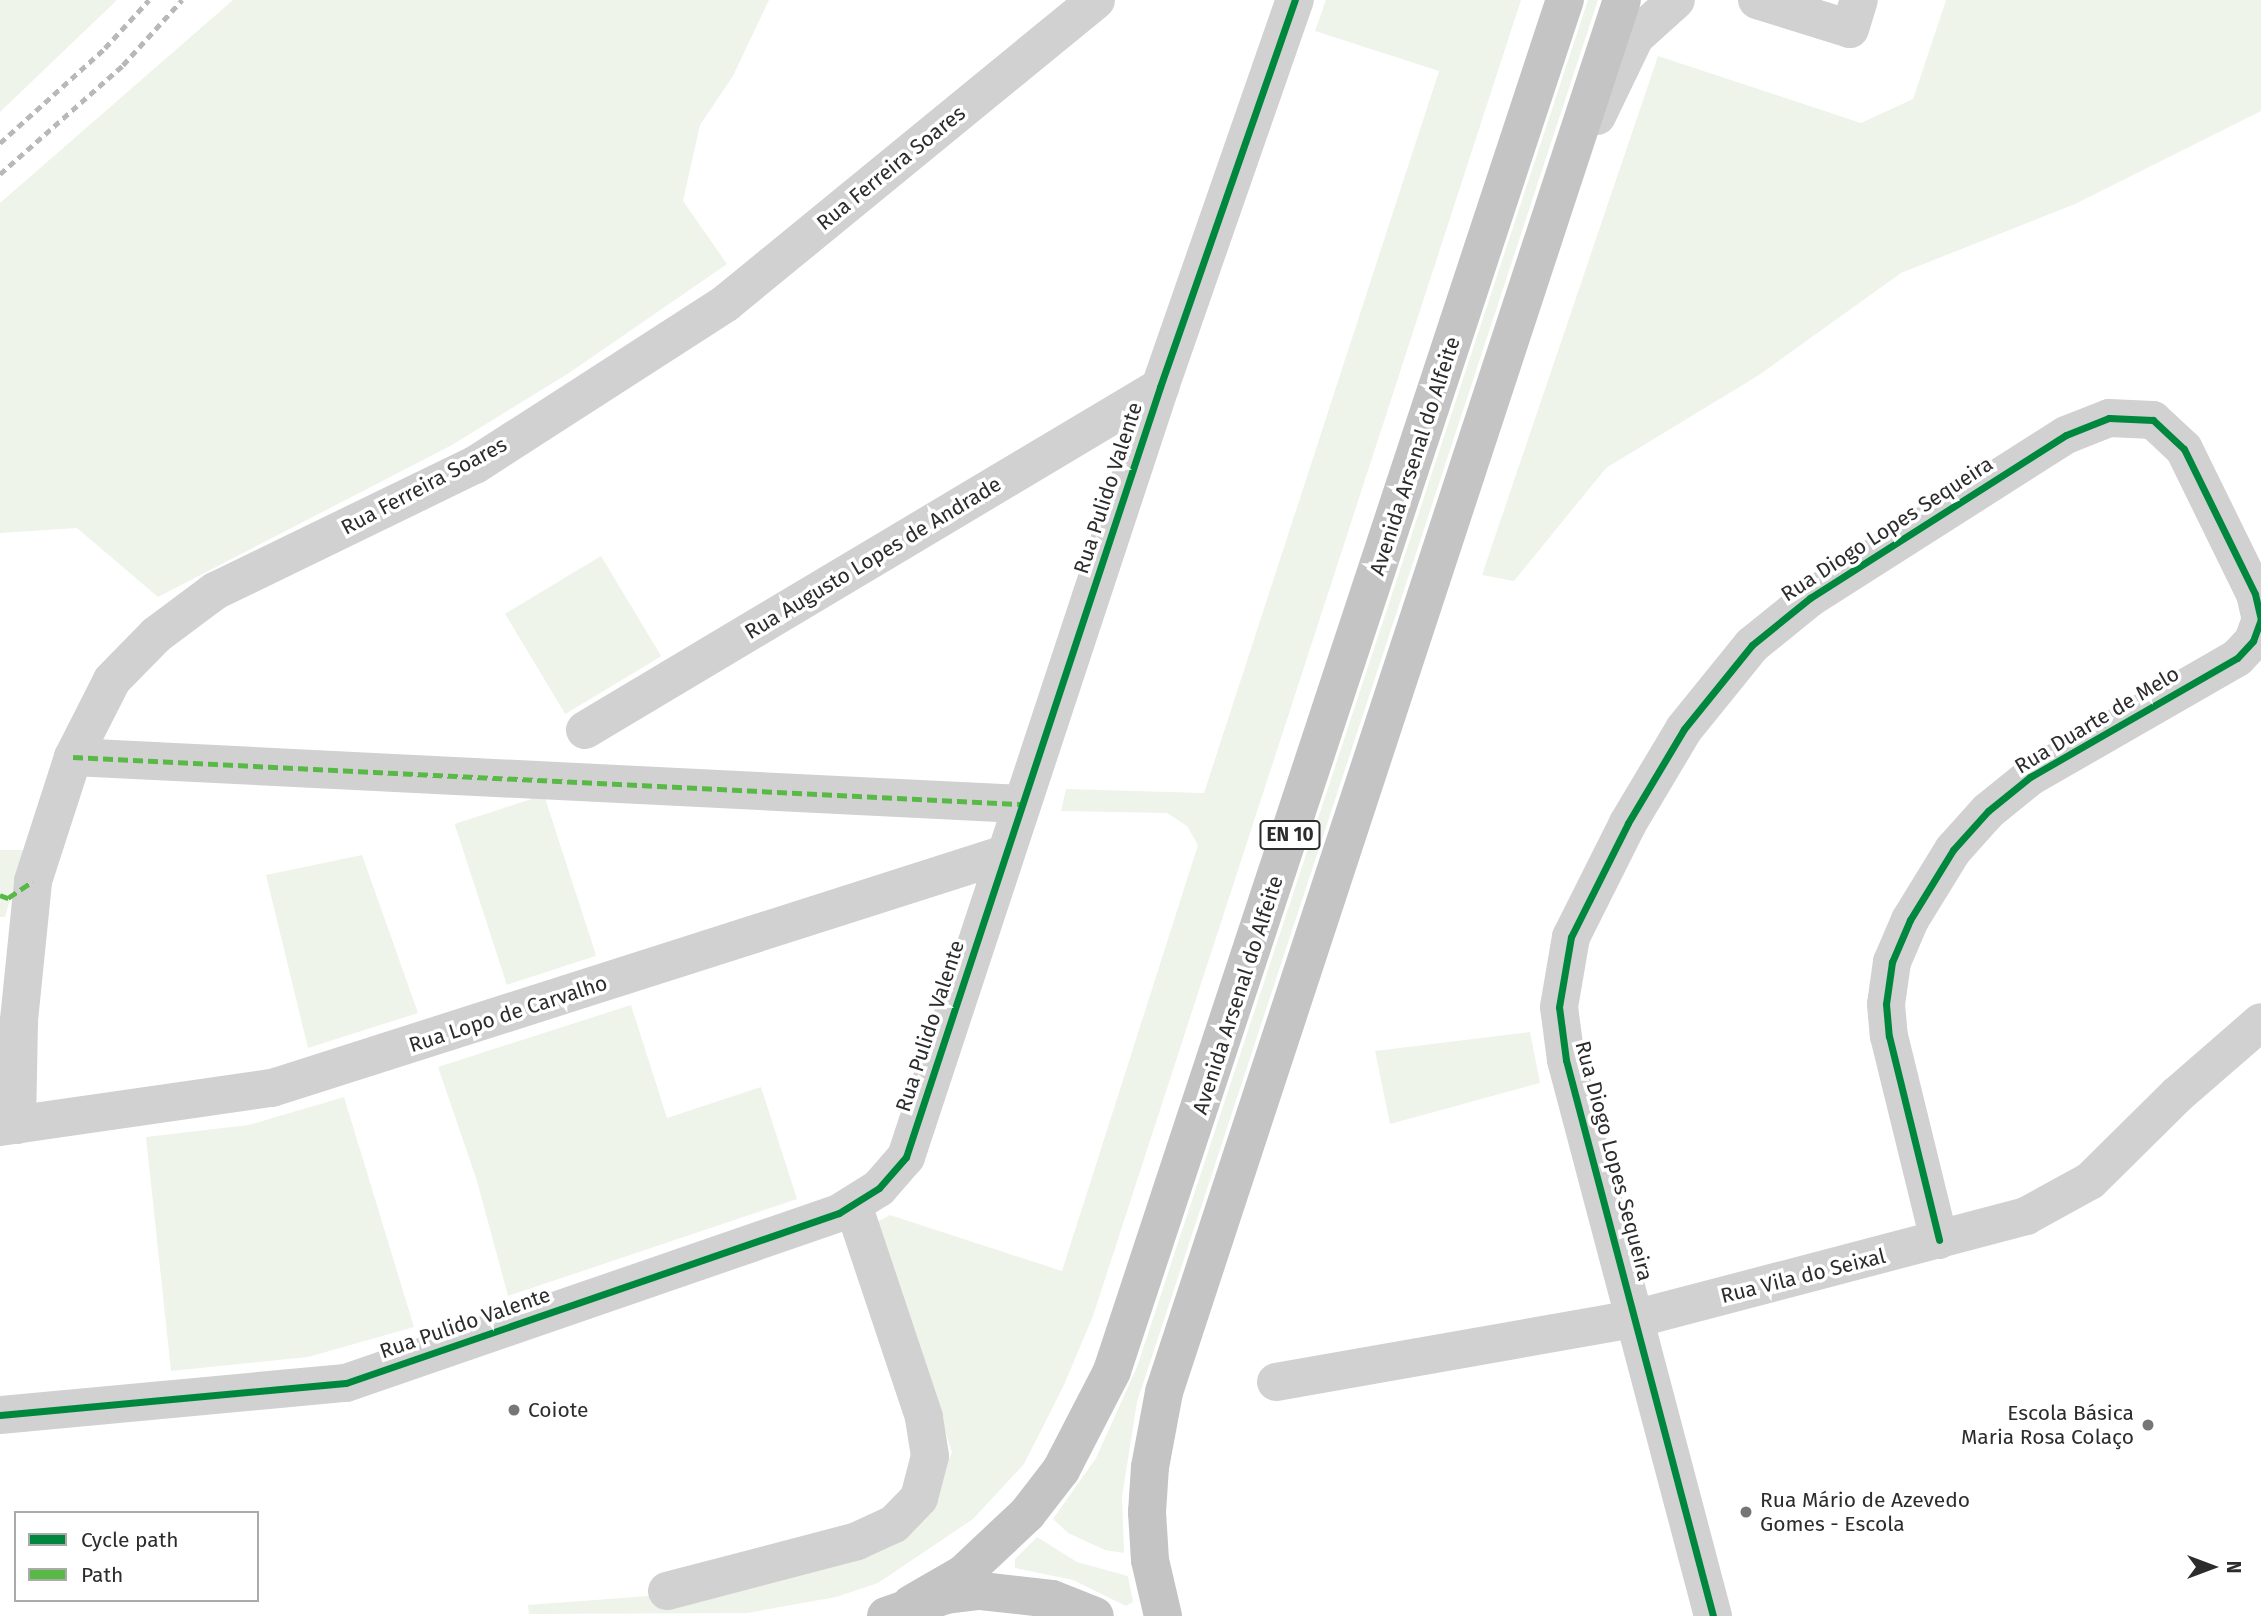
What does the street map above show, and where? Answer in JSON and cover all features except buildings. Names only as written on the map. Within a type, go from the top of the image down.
[{"type":"main road","name":"Avenida Arsenal do Alfeite","points":[[898,1610],[963,1574],[1027,1514],[1061,1469],[1112,1371],[1565,0]]},
{"type":"main road","name":"EN 10","points":[[1163,1616],[1150,1560],[1147,1512],[1150,1467],[1164,1392],[1622,0]]},
{"type":"main road","points":[[898,1610],[981,1591],[1017,1592],[1052,1599],[1095,1616]]},
{"type":"street","name":"Rua Ferreira Soares","points":[[9,1126],[33,881],[73,757],[113,680],[156,635],[215,591],[475,465],[726,303],[1096,0]]},
{"type":"street","points":[[1550,216],[1635,37],[1676,0]]},
{"type":"street","points":[[1757,0],[1850,29],[1859,0]]},
{"type":"street","name":"Rua Pulido Valente","points":[[0,1415],[346,1383],[839,1213],[879,1188],[906,1157],[1160,387],[1291,7]]},
{"type":"street","name":"Rua Augusto Lopes de Andrade","points":[[585,730],[1160,387]]},
{"type":"street","name":"Rua Diogo Lopes Sequeira","points":[[1713,1616],[1638,1318],[1566,1060],[1559,1007],[1571,937],[1628,823],[1684,729],[1752,645],[1779,621],[2087,424],[2132,416],[2153,420],[2169,431],[2184,449],[2217,516]]},
{"type":"street","name":"Rua Duarte de Melo","points":[[1940,1240],[1889,1036],[1886,1004],[1892,962],[1910,920],[1946,862],[1988,811],[2030,777],[2237,658],[2253,641],[2261,619],[2255,594],[2217,516]]},
{"type":"street","points":[[73,757],[1021,804]]},
{"type":"street","name":"Rua Lopo de Carvalho","points":[[9,1126],[272,1088],[1005,854]]},
{"type":"street","name":"Rua Vila do Seixal","points":[[1276,1382],[1638,1318],[2026,1216],[2090,1181],[2177,1095],[2261,1022]]},
{"type":"street","points":[[667,1591],[857,1541],[894,1524],[919,1498],[930,1456],[924,1417],[852,1205]]},
{"type":"shaded area","points":[[0,0],[117,0],[0,112]]},
{"type":"shaded area","points":[[233,0],[769,0],[733,76],[700,125],[683,201],[727,264],[569,373],[452,445],[158,597],[77,528],[0,533],[0,203]]},
{"type":"shaded area","points":[[1326,0],[1521,0],[1093,1316],[1064,1385],[1024,1464],[973,1519],[878,1583],[836,1597],[747,1613],[529,1614],[528,1605],[702,1592],[935,1495],[952,1452],[877,1222],[890,1215],[1062,1271],[1198,845],[1187,826],[1167,813],[1061,811],[1066,789],[1204,793],[1439,71],[1315,31]]},
{"type":"shaded area","points":[[1588,0],[1598,0],[1137,1402],[1122,1497],[1124,1553],[1105,1550],[1068,1533],[1053,1519],[1096,1458],[1137,1367]]},
{"type":"shaded area","points":[[1946,0],[2261,0],[2261,111],[2075,204],[1901,273],[1759,375],[1606,468],[1514,581],[1482,575],[1658,56],[1861,123],[1913,99]]},
{"type":"shaded area","points":[[601,556],[661,656],[565,714],[505,614]]},
{"type":"shaded area","points":[[544,795],[596,956],[507,985],[455,824]]},
{"type":"shaded area","points":[[0,850],[24,850],[5,917],[0,917]]},
{"type":"shaded area","points":[[362,855],[418,1013],[308,1048],[266,875]]},
{"type":"shaded area","points":[[631,1005],[667,1118],[761,1087],[797,1199],[508,1296],[477,1181],[438,1067]]},
{"type":"shaded area","points":[[1530,1032],[1540,1083],[1390,1124],[1375,1051]]},
{"type":"shaded area","points":[[344,1097],[414,1327],[308,1357],[171,1371],[146,1137],[249,1125]]},
{"type":"shaded area","points":[[1037,1537],[1077,1562],[1128,1576],[1133,1602],[1126,1606],[1073,1580],[1015,1568],[1015,1559]]},
{"type":"railway","points":[[0,143],[105,48],[149,0]]},
{"type":"railway","points":[[0,174],[123,65],[182,0]]},
{"type":"marked path","points":[[73,757],[1021,804]]},
{"type":"marked path","points":[[0,895],[8,898],[33,881]]},
{"type":"cycle path","points":[[0,1415],[346,1383],[839,1213],[879,1188],[906,1157],[1160,387],[1295,0]]},
{"type":"cycle path","points":[[1713,1616],[1566,1060],[1559,1007],[1571,937],[1628,823],[1684,729],[1752,645],[1810,598],[2066,435],[2109,418],[2153,420],[2184,449],[2255,594],[2261,619],[2253,641],[2237,658],[2030,777],[1988,811],[1953,850],[1910,920],[1892,962],[1886,1004],[1889,1036],[1939,1240]]},
{"type":"place","name":"Coiote","points":[[514,1410]]},
{"type":"place","name":"Escola Básica Maria Rosa Colaço","points":[[2148,1425]]},
{"type":"place","name":"Rua Mário de Azevedo Gomes - Escola","points":[[1746,1512]]}]
